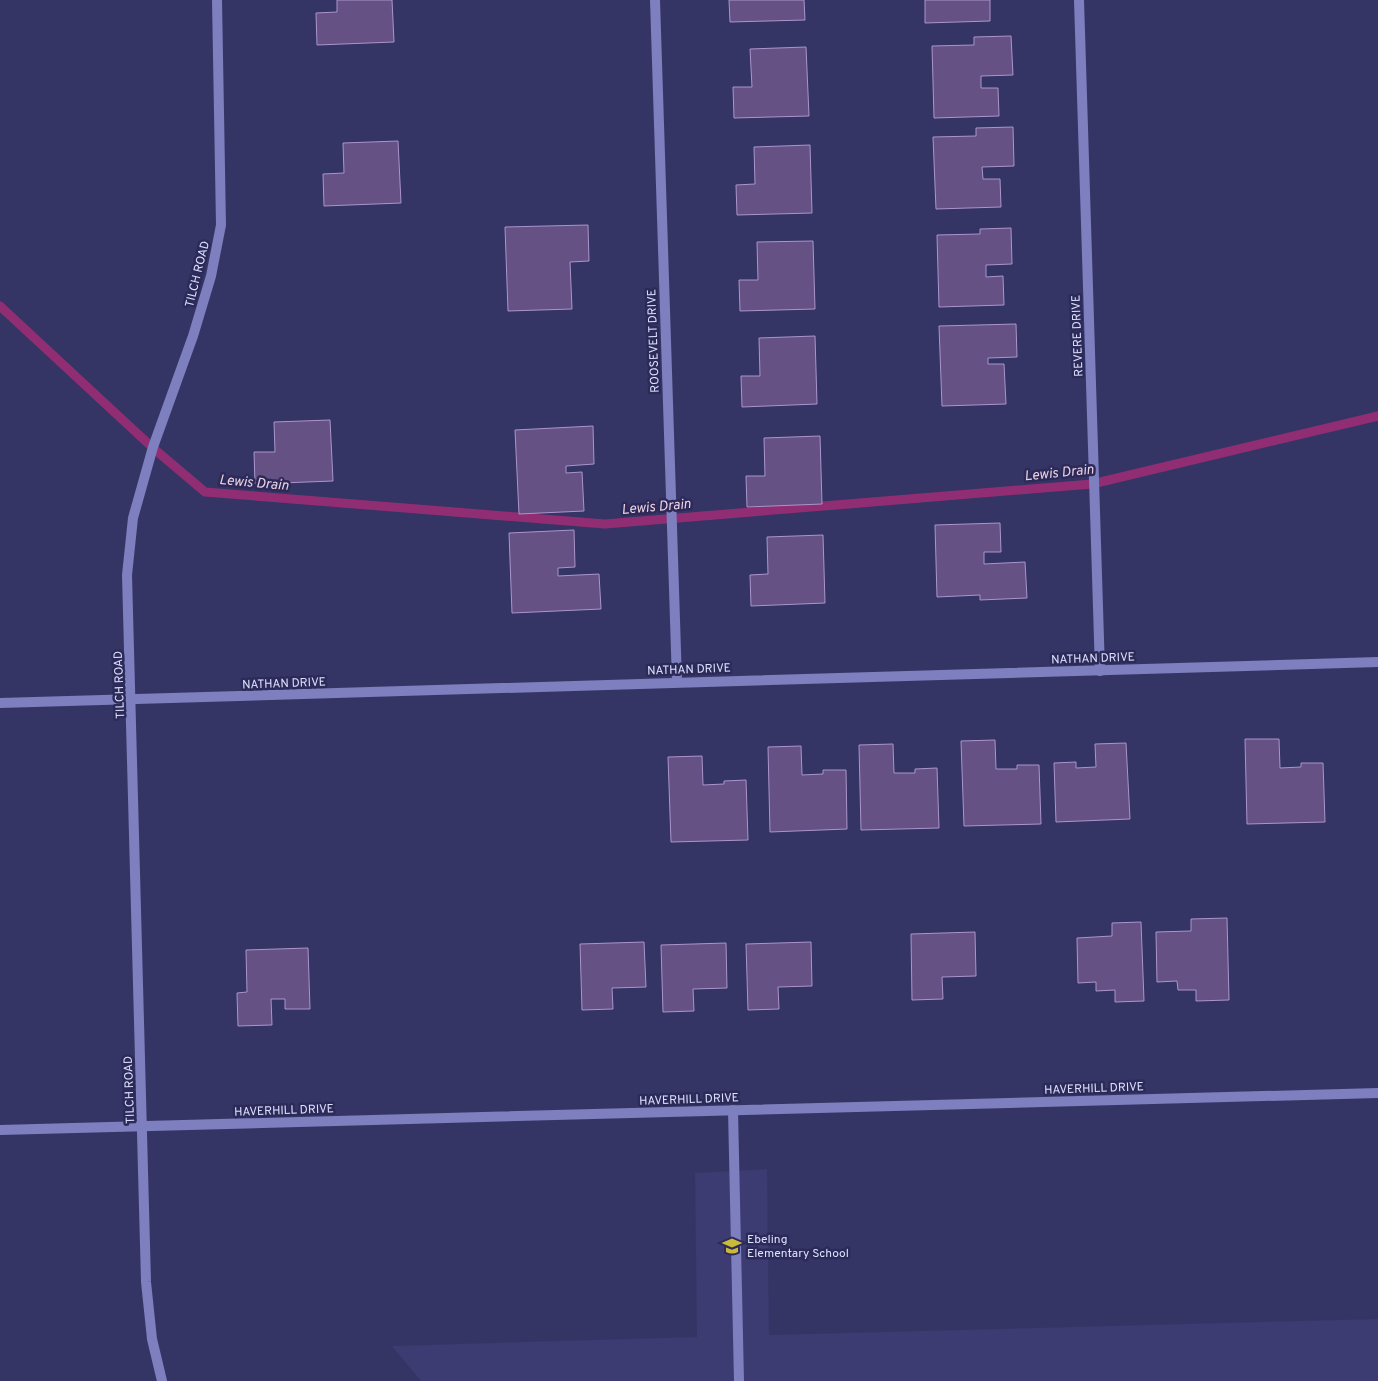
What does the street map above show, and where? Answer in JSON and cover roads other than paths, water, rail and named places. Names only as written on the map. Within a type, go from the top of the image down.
[{"type":"street","name":"TILCH ROAD","points":[[162,1381],[152,1339],[146,1282],[132,700],[127,575],[133,518],[154,447],[212,276],[221,226],[217,0]]},
{"type":"street","name":"ROOSEVELT DRIVE","points":[[655,0],[677,682]]},
{"type":"street","name":"REVERE DRIVE","points":[[1080,0],[1100,671]]},
{"type":"street","name":"NATHAN DRIVE","points":[[0,703],[1378,662]]},
{"type":"street","name":"HAVERHILL DRIVE","points":[[0,1130],[1378,1093]]},
{"type":"street","points":[[733,1110],[738,1380]]},
{"type":"waterway","name":"Lewis Drain","points":[[0,306],[153,448],[205,492],[605,524],[1092,484],[1378,416]]},
{"type":"place","name":"Ebeling Elementary School","points":[[732,1246]]}]
